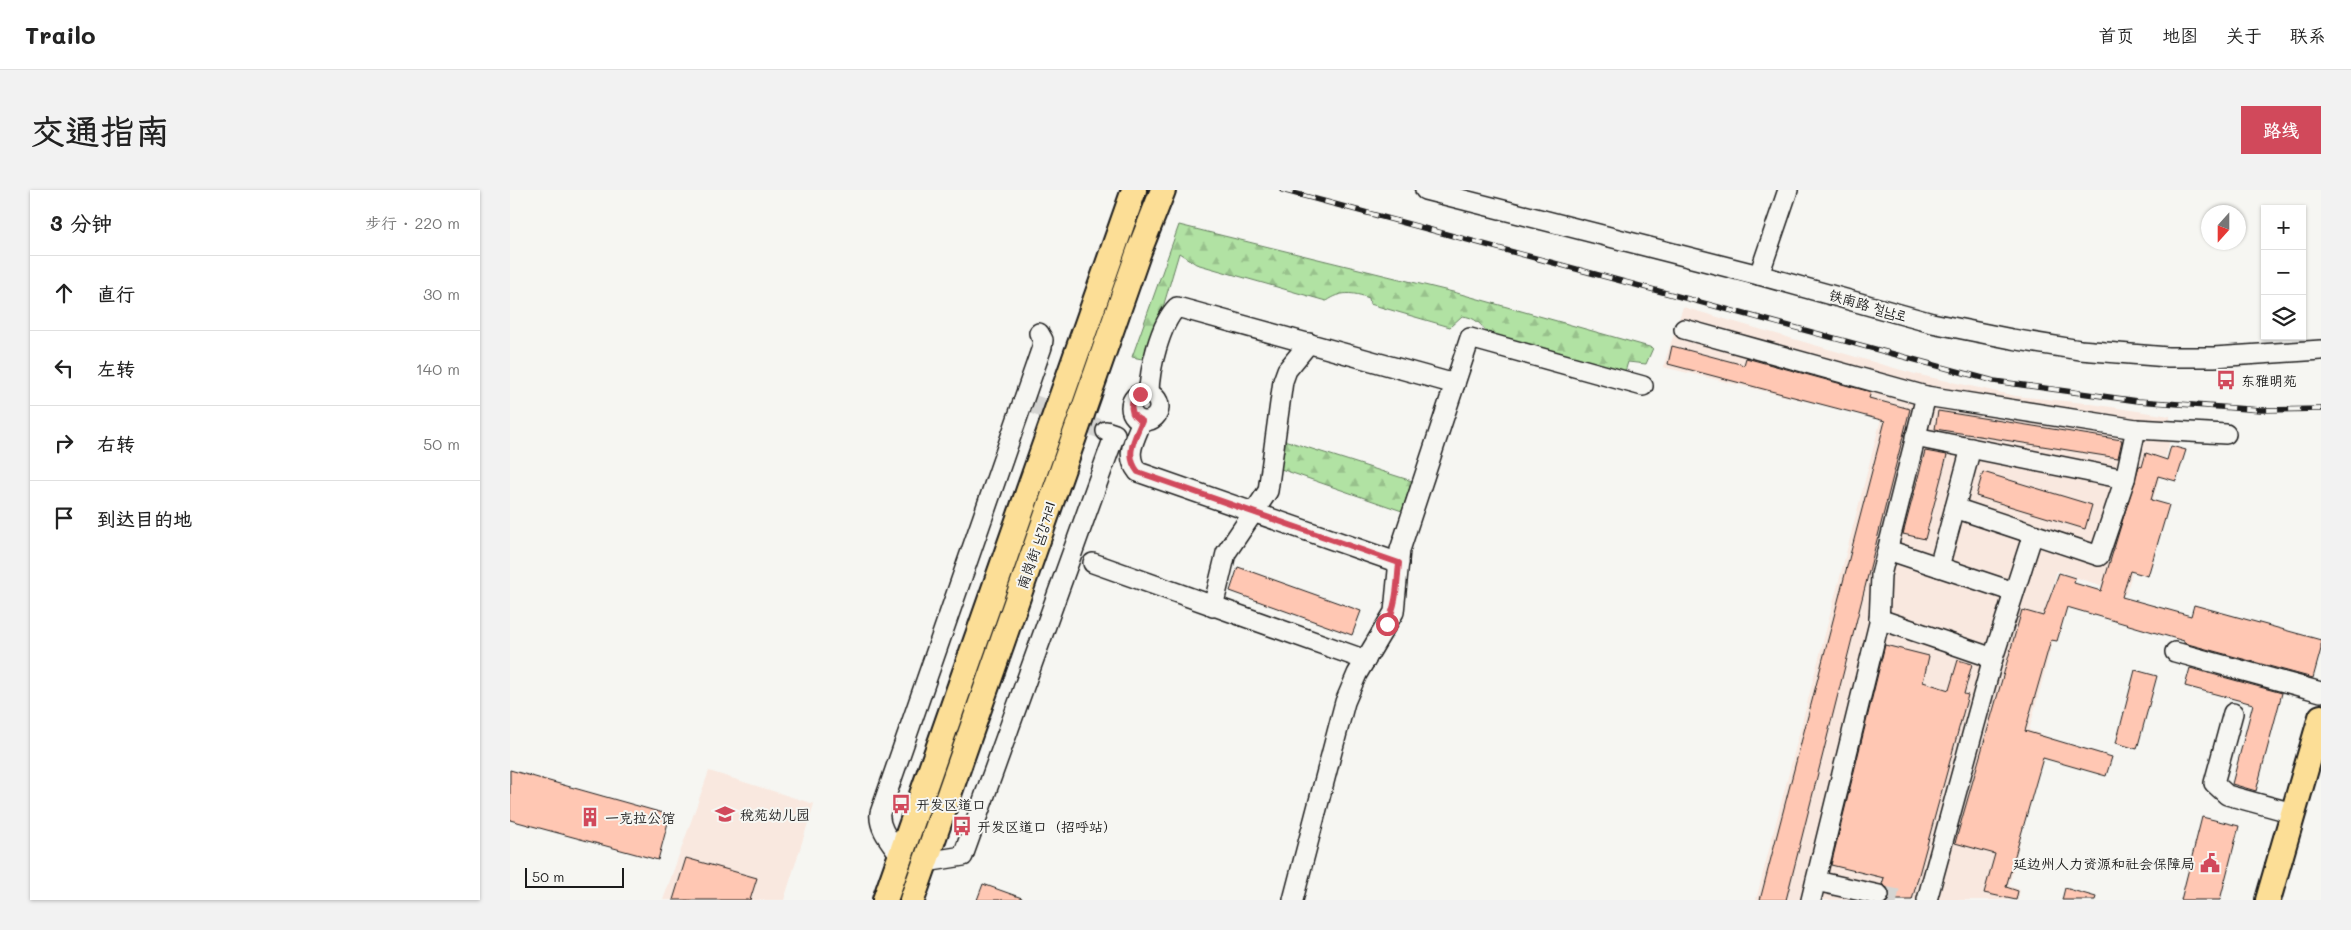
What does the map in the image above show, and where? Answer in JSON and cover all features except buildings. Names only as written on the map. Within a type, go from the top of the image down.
[{"type":"main road","name":"南岗街 남강거리","points":[[885,900],[1134,190]]},
{"type":"main road","name":"南岗街 남강거리","points":[[912,900],[1139,251],[1163,190]]},
{"type":"main road","points":[[2268,900],[2321,717]]},
{"type":"street","name":"铁南路 철남로","points":[[1425,190],[1759,275],[1932,323],[2080,350],[2159,357],[2214,358],[2321,350]]},
{"type":"street","points":[[1759,275],[1788,190]]},
{"type":"street","points":[[1399,563],[1138,472],[1130,458],[1131,448],[1142,421],[1134,416],[1132,404],[1140,394],[1149,394],[1149,376],[1154,356],[1172,312],[1177,307],[1455,384]]},
{"type":"street","points":[[1684,329],[1926,396],[2136,429],[2226,434]]},
{"type":"street","points":[[900,855],[883,829],[879,820],[880,813],[1027,403],[1042,347],[1039,332]]},
{"type":"street","points":[[1293,900],[1345,702],[1366,660],[1394,612],[1400,550],[1470,338],[1643,386]]},
{"type":"street","points":[[1213,607],[1226,553],[1264,501],[1272,477],[1283,381],[1288,370],[1309,343]]},
{"type":"street","points":[[1811,900],[1878,618],[1881,575],[1926,396]]},
{"type":"street","points":[[1954,508],[2100,556],[2125,479],[2136,429]]},
{"type":"street","points":[[926,862],[963,856],[1115,434],[1106,431]]},
{"type":"street","points":[[1915,437],[2125,479]]},
{"type":"street","points":[[1939,567],[1971,448]]},
{"type":"street","points":[[1928,900],[1993,658],[2033,534]]},
{"type":"street","points":[[1888,550],[2014,592]]},
{"type":"street","points":[[1093,563],[1366,660]]},
{"type":"street","points":[[1878,618],[1993,658]]},
{"type":"street","points":[[2175,652],[2321,692]]},
{"type":"street","points":[[2234,713],[2214,783],[2226,795],[2293,813]]},
{"type":"street","points":[[1816,881],[1879,894]]},
{"type":"shaded area","points":[[1683,307],[1915,374],[2016,396],[2085,403],[2170,416],[2169,445],[2126,594],[2057,571],[2045,612],[2060,615],[2029,730],[2046,736],[2009,886],[2020,890],[2018,900],[1756,900],[1881,419],[1663,367]]},
{"type":"shaded area","points":[[709,771],[814,804],[784,900],[663,900]]},
{"type":"green space","points":[[1179,225],[1457,293],[1653,348],[1646,364],[1628,362],[1624,375],[1488,334],[1483,327],[1471,318],[1462,316],[1450,327],[1370,304],[1369,298],[1358,295],[1347,293],[1336,295],[1326,301],[1196,264],[1179,253],[1156,331],[1142,359],[1132,357]]},
{"type":"green space","points":[[1281,439],[1412,481],[1402,511],[1278,468]]},
{"type":"tunnel","points":[[1032,404],[1106,431]]},
{"type":"tunnel","points":[[1879,895],[1903,900]]},
{"type":"railway","points":[[1282,190],[1994,381],[2138,401],[2261,410],[2321,409]]},
{"type":"place","name":"东雅明苑","points":[[2226,380]]},
{"type":"place","name":"开发区道口","points":[[901,804]]},
{"type":"place","name":"税苑幼儿园","points":[[725,814]]},
{"type":"place","name":"一克拉公馆","points":[[590,817]]},
{"type":"place","name":"开发区道口（招呼站）","points":[[962,826]]},
{"type":"place","name":"延边州人力资源和社会保障局","points":[[2210,863]]},
{"type":"route","points":[[1140,394],[1134,400],[1131,408],[1134,416],[1142,421],[1131,448],[1130,458],[1138,472],[1399,563],[1394,612],[1387,624]]}]
